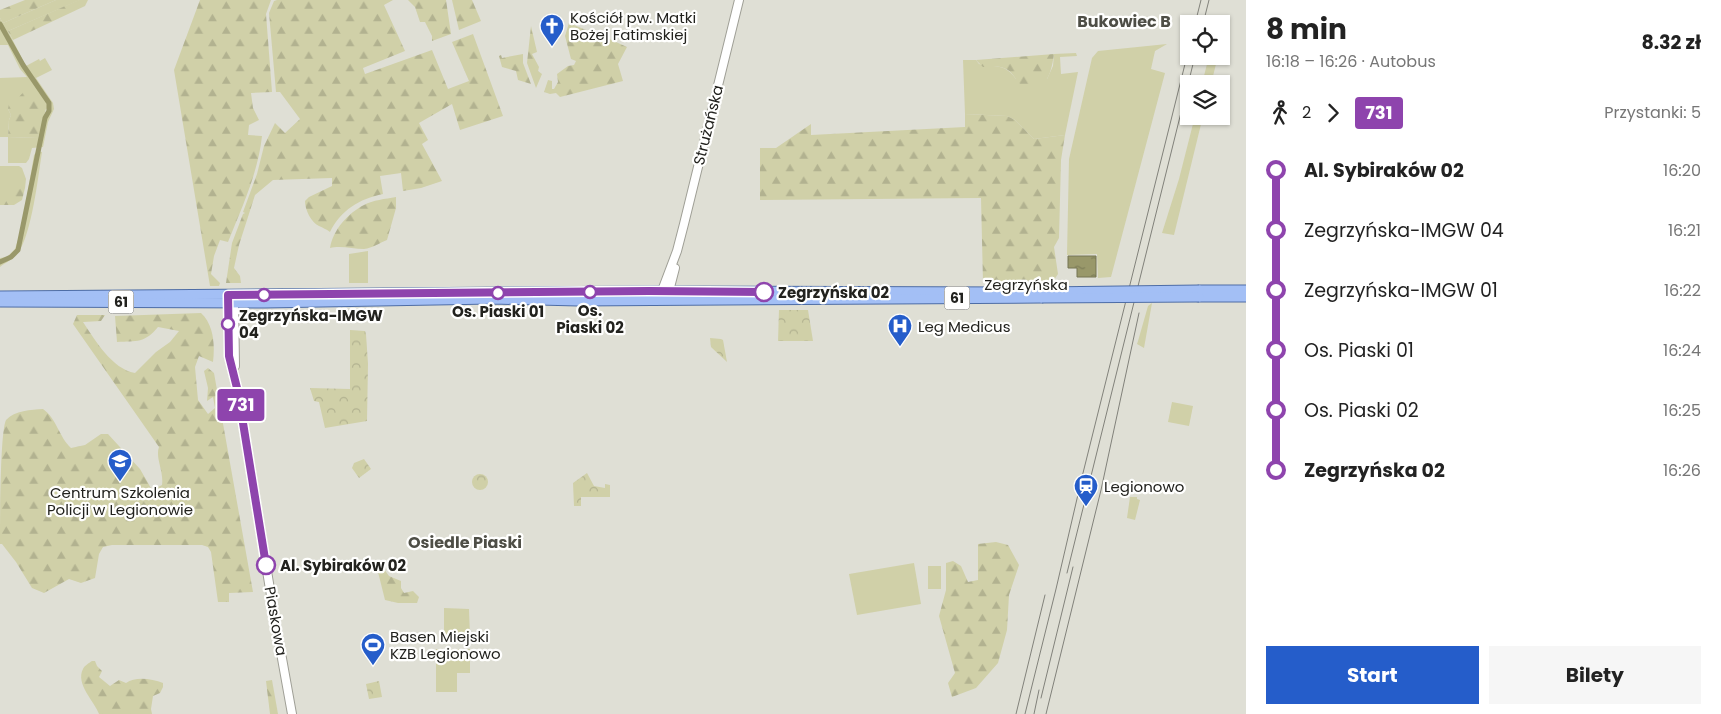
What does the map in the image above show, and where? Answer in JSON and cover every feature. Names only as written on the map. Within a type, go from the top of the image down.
[{"type":"main road","name":"61","points":[[1199,294],[1246,290]]},
{"type":"main road","name":"Zegrzyńska","points":[[15,299],[1199,294]]},
{"type":"main road","name":"61","points":[[1199,294],[1246,297]]},
{"type":"main road","name":"61","points":[[0,296],[15,299]]},
{"type":"main road","name":"61","points":[[0,302],[15,299]]},
{"type":"street","name":"Strużańska","points":[[664,296],[677,251],[739,0]]},
{"type":"street","name":"Piaskowa","points":[[231,299],[229,356],[236,380],[292,714]]},
{"type":"green space","points":[[25,0],[56,0],[3,23],[0,18],[0,10]]},
{"type":"green space","points":[[56,0],[80,0],[8,31],[26,66],[45,58],[52,70],[36,78],[53,103],[54,109],[48,122],[43,147],[32,148],[26,163],[8,163],[8,137],[0,137],[0,78],[27,77],[20,69],[8,45],[0,45],[0,18],[3,23]],"holes":[[[21,96],[47,109],[41,121],[38,138],[8,137],[11,115],[8,109]]]},
{"type":"green space","points":[[79,0],[88,0],[85,6],[13,40],[8,31]]},
{"type":"green space","points":[[200,0],[271,0],[266,14],[272,92],[251,93],[253,108],[259,120],[249,125],[248,135],[262,136],[260,150],[249,190],[228,242],[220,240],[214,256],[211,274],[220,283],[219,286],[210,286],[174,70]]},
{"type":"green space","points":[[393,0],[384,5],[405,51],[363,68],[365,74],[432,50],[448,89],[469,81],[452,42],[473,34],[503,116],[460,130],[452,104],[419,123],[428,140],[422,144],[442,181],[421,188],[403,191],[401,173],[380,176],[383,194],[359,202],[345,212],[334,224],[330,232],[313,222],[307,212],[305,201],[309,197],[332,186],[332,178],[273,180],[255,195],[239,245],[234,268],[240,276],[241,283],[226,283],[232,243],[245,213],[243,212],[257,174],[264,146],[275,123],[285,133],[300,119],[280,92],[276,92],[269,13],[274,1]]},
{"type":"green space","points":[[408,0],[446,0],[451,34],[432,41],[432,36],[425,22],[420,22],[415,7]]},
{"type":"green space","points":[[452,0],[472,0],[481,21],[459,30]]},
{"type":"green space","points":[[569,23],[586,30],[591,42],[596,33],[627,47],[618,64],[623,81],[560,97],[556,93],[544,92],[548,80],[552,81],[552,89],[554,89],[558,82],[557,74],[568,66],[574,65],[576,61],[571,59],[565,36]]},
{"type":"green space","points":[[531,26],[537,52],[532,54],[539,67],[538,71],[542,74],[536,88],[527,63]]},
{"type":"green space","points":[[1167,44],[1155,51],[1151,69],[1165,73],[1111,277],[1098,278],[1097,254],[1067,255],[1069,159],[1092,58],[1098,51]]},
{"type":"green space","points":[[1076,53],[1077,56],[1060,57],[1061,74],[1078,72],[1065,135],[1034,139],[1015,120],[1007,116],[965,114],[963,60],[976,60],[979,64],[1004,68],[1016,79],[1047,79],[1053,66],[1054,54]]},
{"type":"green space","points":[[523,54],[523,63],[531,84],[518,80],[516,71],[502,67],[499,56],[501,55],[502,58]]},
{"type":"green space","points":[[1054,54],[1051,70],[1046,80],[1038,87],[1030,88],[1022,86],[1011,72],[1006,69],[983,67],[976,60]]},
{"type":"green space","points":[[1207,65],[1216,65],[1213,75],[1204,75]]},
{"type":"green space","points":[[33,86],[47,105],[38,138],[8,137],[11,115],[8,109],[9,104]]},
{"type":"green space","points":[[965,114],[1007,116],[1015,120],[1034,139],[1065,135],[1061,160],[1059,238],[1054,247],[1058,274],[1054,280],[983,282],[981,198],[760,200],[760,148],[776,148],[811,124],[811,135],[965,127]]},
{"type":"green space","points":[[1193,125],[1201,125],[1174,235],[1162,233],[1179,179]]},
{"type":"green space","points":[[37,151],[42,152],[34,204],[27,232],[18,253],[0,267],[0,258],[7,257],[15,249],[21,231],[34,155]]},
{"type":"green space","points":[[0,166],[19,166],[22,168],[26,179],[25,188],[0,188]]},
{"type":"green space","points":[[0,188],[25,188],[22,200],[14,205],[0,205]]},
{"type":"green space","points":[[396,197],[396,208],[387,240],[364,249],[330,248],[334,235],[342,223],[358,208],[371,202]]},
{"type":"green space","points":[[368,251],[368,283],[349,283],[349,254]]},
{"type":"green space","points":[[1152,303],[1144,348],[1137,344],[1148,306]]},
{"type":"green space","points":[[779,310],[808,310],[813,341],[778,341]]},
{"type":"green space","points":[[270,311],[312,311],[312,315],[276,315],[276,319],[270,319]]},
{"type":"green space","points":[[201,313],[211,329],[214,342],[214,356],[213,362],[199,356],[195,367],[198,400],[208,414],[215,408],[213,397],[207,401],[208,388],[204,371],[208,368],[214,373],[253,592],[229,593],[229,602],[218,602],[211,552],[208,547],[202,545],[112,545],[103,547],[99,554],[95,578],[81,583],[69,579],[44,593],[32,588],[16,562],[0,544],[1,459],[6,420],[18,412],[43,409],[52,418],[71,448],[85,445],[101,434],[108,434],[140,469],[152,490],[162,485],[158,456],[159,447],[73,324],[77,315],[105,315],[101,321],[83,322],[112,360],[119,366],[135,373],[156,352],[170,342],[179,331],[158,327],[145,339],[117,342],[115,316]]},
{"type":"green space","points":[[350,330],[365,331],[366,334],[368,364],[367,421],[325,428],[319,402],[314,401],[310,388],[350,389]]},
{"type":"green space","points":[[710,338],[723,340],[727,362],[711,347]]},
{"type":"green space","points":[[1172,402],[1193,406],[1189,426],[1168,422]]},
{"type":"green space","points":[[364,459],[371,469],[359,478],[352,468],[354,463]]},
{"type":"green space","points":[[587,473],[594,486],[605,488],[605,484],[610,485],[610,497],[581,497],[581,506],[574,506],[573,483]]},
{"type":"green space","points":[[480,474],[488,482],[480,490],[472,482]]},
{"type":"green space","points":[[1130,497],[1137,497],[1140,500],[1135,520],[1127,518]]},
{"type":"green space","points":[[996,542],[1008,545],[1019,565],[1009,595],[1007,630],[998,663],[976,688],[952,697],[948,683],[955,673],[939,616],[946,590],[946,563],[953,561],[961,566],[968,582],[978,580],[978,544]]},
{"type":"green space","points":[[914,563],[921,604],[857,615],[849,574]]},
{"type":"green space","points":[[928,566],[941,566],[941,589],[928,589]]},
{"type":"green space","points":[[384,569],[389,576],[401,581],[401,588],[404,593],[413,591],[419,597],[417,603],[398,603],[385,600],[378,572]]},
{"type":"green space","points":[[444,608],[469,609],[470,637],[444,636]]},
{"type":"green space","points":[[436,649],[470,649],[470,673],[457,673],[457,692],[436,692]]},
{"type":"green space","points":[[92,661],[95,661],[102,671],[99,677],[110,686],[119,680],[126,683],[134,679],[154,680],[163,683],[160,693],[153,696],[152,714],[99,714],[83,687],[81,675],[84,668]]},
{"type":"green space","points":[[272,680],[278,714],[270,714],[266,681]]},
{"type":"green space","points":[[379,681],[382,697],[369,699],[366,684]]},
{"type":"water","points":[[1068,256],[1096,256],[1096,277],[1077,277],[1077,268],[1068,268]]},
{"type":"waterway","points":[[0,24],[23,65],[49,103],[49,111],[45,118],[18,250],[11,257],[0,262]]},
{"type":"railway","points":[[1197,15],[1201,0]]},
{"type":"railway","points":[[1205,15],[1209,0]]},
{"type":"railway","points":[[1025,714],[1185,65]]},
{"type":"railway","points":[[1067,573],[1193,65]]},
{"type":"railway","points":[[1046,714],[1101,490],[1139,313]]},
{"type":"railway","points":[[1041,698],[1073,567]]},
{"type":"railway","points":[[1016,714],[1045,595]]},
{"type":"railway","points":[[1034,714],[1039,690]]},
{"type":"bus line","name":"731","points":[[266,565],[236,380],[229,356],[228,295],[649,291],[764,292]]},
{"type":"place","name":"Kościół pw. Matki Bożej Fatimskiej","points":[[552,47]]},
{"type":"place","name":"Os. Piaski 02","points":[[590,292]]},
{"type":"place","name":"Zegrzyńska 02","points":[[764,292]]},
{"type":"place","name":"Os. Piaski 01","points":[[498,293]]},
{"type":"place","name":"Zegrzyńska-IMGW 04","points":[[228,324]]},
{"type":"place","name":"Leg Medicus","points":[[900,347]]},
{"type":"place","name":"Centrum Szkolenia Policji w Legionowie","points":[[120,482]]},
{"type":"place","name":"Legionowo","points":[[1086,507]]},
{"type":"place","name":"Al. Sybiraków 02","points":[[266,565]]},
{"type":"place","name":"Basen Miejski KZB Legionowo","points":[[373,666]]},
{"type":"district","name":"Bukowiec B","points":[[1124,21]]},
{"type":"district","name":"Osiedle Piaski","points":[[465,542]]}]
